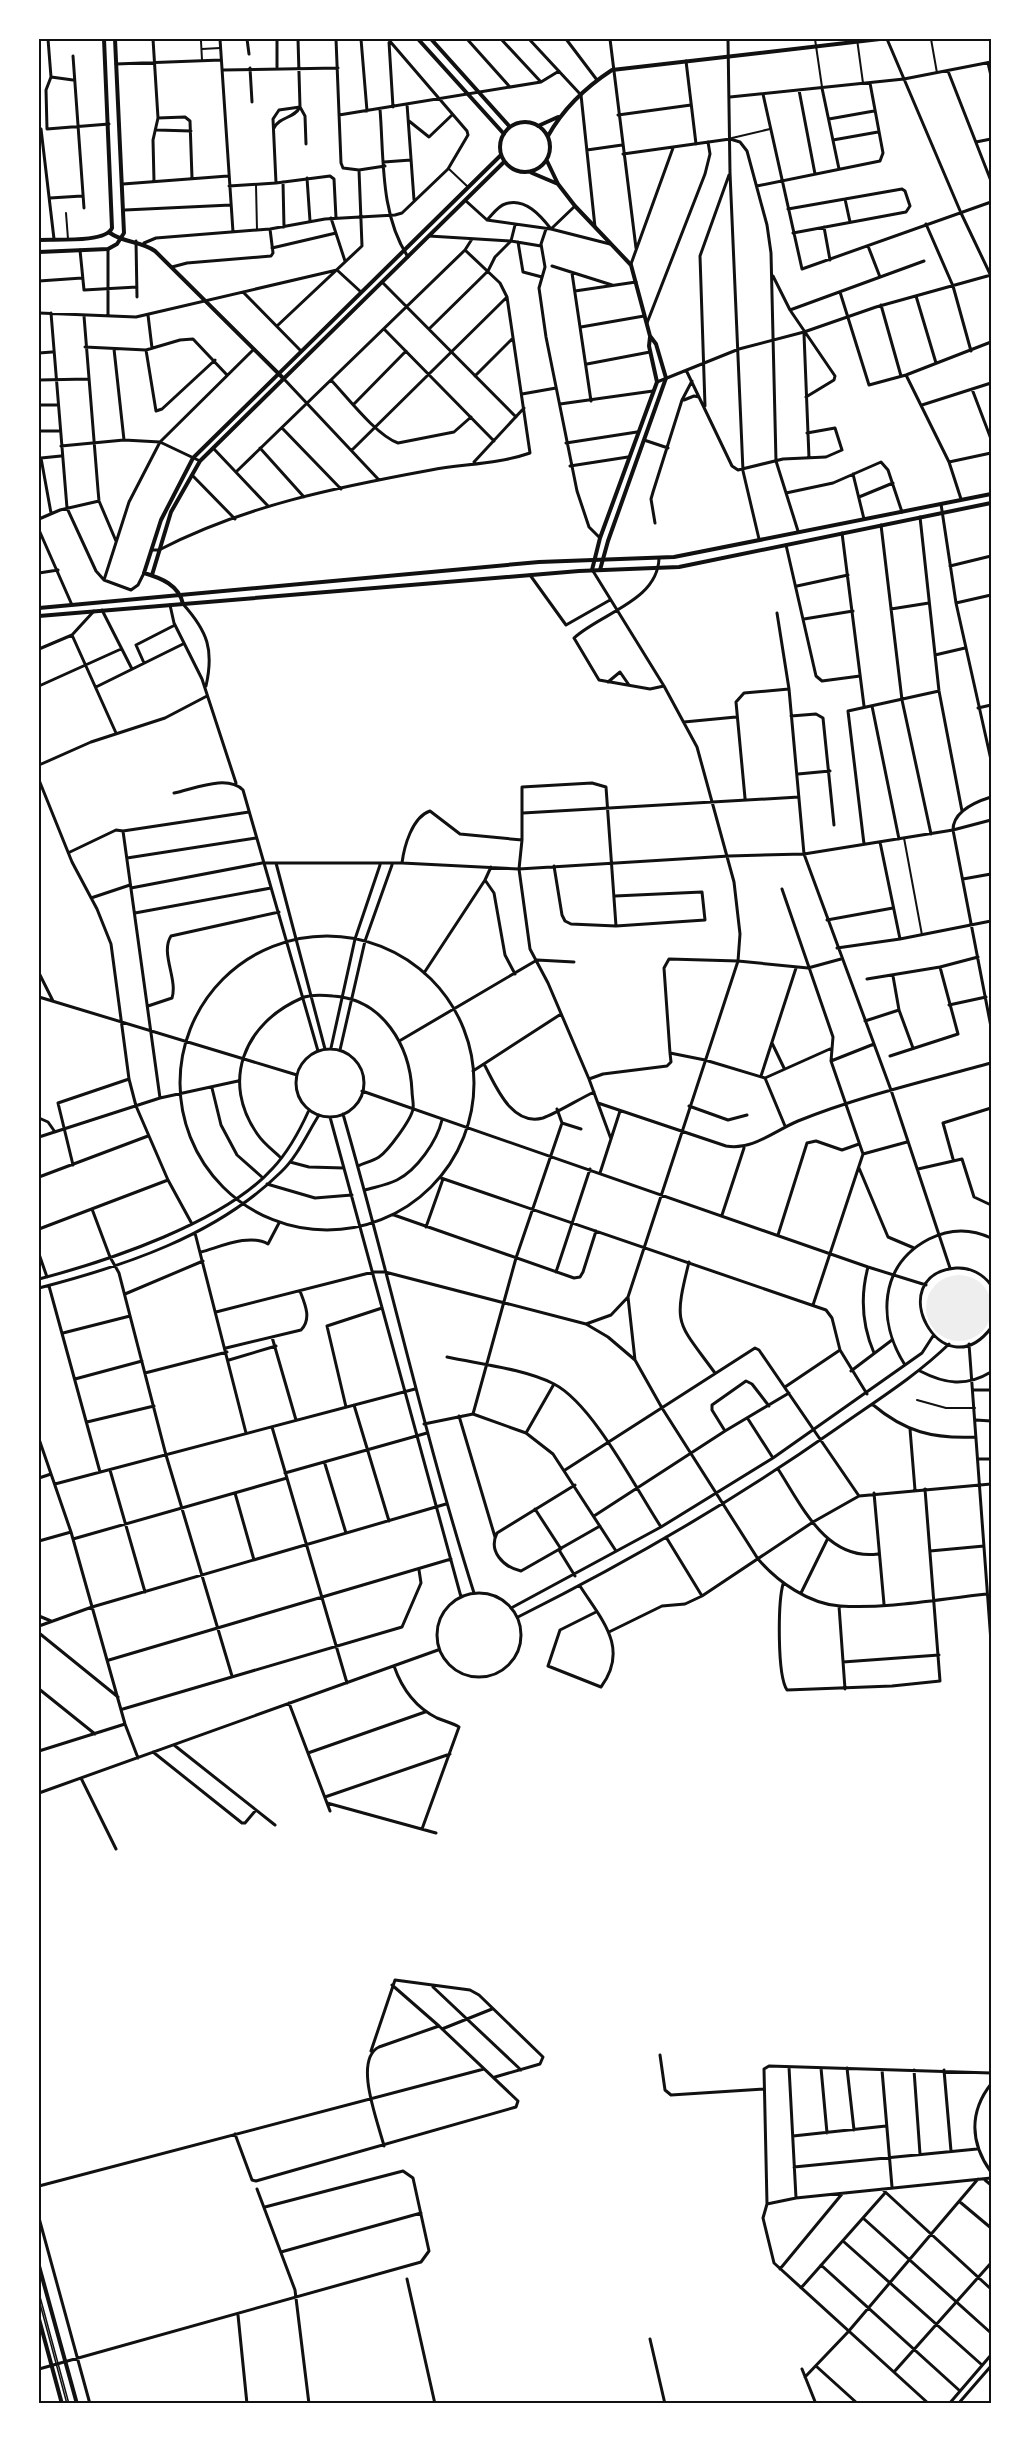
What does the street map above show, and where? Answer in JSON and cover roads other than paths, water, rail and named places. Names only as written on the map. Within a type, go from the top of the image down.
[{"type":"street","points":[[47,129],[46,90],[51,77],[48,39]]},
{"type":"street","points":[[104,39],[113,223],[110,233]]},
{"type":"street","points":[[39,252],[108,249],[121,239],[125,224],[125,210],[115,39]]},
{"type":"street","points":[[153,39],[158,118],[153,140],[154,181]]},
{"type":"street","points":[[220,39],[233,232]]},
{"type":"street","points":[[248,39],[249,54]]},
{"type":"street","points":[[277,39],[277,67]]},
{"type":"street","points":[[298,39],[300,106],[305,116],[306,144]]},
{"type":"street","points":[[336,39],[343,168],[360,170],[411,160]]},
{"type":"street","points":[[361,39],[366,111]]},
{"type":"street","points":[[418,39],[504,134]]},
{"type":"street","points":[[431,39],[510,127]]},
{"type":"street","points":[[467,39],[509,86]]},
{"type":"street","points":[[501,39],[541,82]]},
{"type":"street","points":[[529,39],[581,95],[595,228]]},
{"type":"street","points":[[566,39],[597,80]]},
{"type":"street","points":[[572,39],[573,47]]},
{"type":"street","points":[[610,39],[612,70],[636,248]]},
{"type":"street","points":[[728,39],[730,172],[739,349],[742,471],[759,538]]},
{"type":"street","points":[[814,39],[839,169]]},
{"type":"street","points":[[548,136],[559,116],[597,80],[612,70],[880,39]]},
{"type":"street","points":[[657,382],[687,372],[739,349],[804,332],[881,305],[991,276],[961,213],[887,39]]},
{"type":"street","points":[[931,39],[937,73]]},
{"type":"street","points":[[144,243],[156,238],[270,229],[331,218],[399,215],[448,169],[468,135],[467,130],[437,99],[388,40]]},
{"type":"street","points":[[388,40],[393,106]]},
{"type":"street","points":[[858,40],[863,82]]},
{"type":"street","points":[[201,41],[203,62]]},
{"type":"street","points":[[201,49],[220,48]]},
{"type":"street","points":[[73,56],[76,126],[84,208]]},
{"type":"street","points":[[116,64],[221,60]]},
{"type":"street","points":[[687,61],[696,144]]},
{"type":"street","points":[[730,97],[904,79],[990,62],[991,76]]},
{"type":"street","points":[[222,70],[277,67],[338,68]]},
{"type":"street","points":[[250,68],[252,102]]},
{"type":"street","points":[[948,70],[991,181]]},
{"type":"street","points":[[339,115],[541,82],[559,71]]},
{"type":"street","points":[[51,77],[74,80]]},
{"type":"street","points":[[757,186],[880,161],[883,153],[869,82]]},
{"type":"street","points":[[799,90],[815,174]]},
{"type":"street","points":[[763,94],[780,181],[802,269],[830,261],[991,202]]},
{"type":"street","points":[[407,104],[414,200]]},
{"type":"street","points":[[618,115],[691,105]]},
{"type":"street","points":[[274,128],[280,121],[294,116],[300,106]]},
{"type":"street","points":[[276,183],[275,112],[300,106]]},
{"type":"street","points":[[380,109],[388,216],[408,257]]},
{"type":"street","points":[[829,119],[874,111]]},
{"type":"street","points":[[408,121],[429,137],[453,115]]},
{"type":"street","points":[[538,126],[559,116]]},
{"type":"street","points":[[158,118],[185,117],[190,121],[192,178]]},
{"type":"street","points":[[547,161],[531,172],[521,173],[504,162],[501,154],[504,134],[510,127],[524,122],[538,126],[548,136],[550,148],[547,161],[558,184],[575,206],[631,265],[650,336],[650,352],[657,382],[628,457],[600,538],[592,570]]},
{"type":"street","points":[[54,239],[40,129],[109,124]]},
{"type":"street","points":[[623,154],[730,139],[770,129]]},
{"type":"street","points":[[157,130],[190,131]]},
{"type":"street","points":[[833,140],[878,132]]},
{"type":"street","points":[[730,139],[740,142],[747,151],[767,225],[772,275],[776,461],[798,531]]},
{"type":"street","points":[[976,142],[991,139]]},
{"type":"street","points":[[647,324],[705,174],[710,154],[708,142]]},
{"type":"street","points":[[586,150],[622,146]]},
{"type":"street","points":[[631,265],[673,148]]},
{"type":"street","points":[[51,313],[52,352],[67,508],[96,571],[104,580],[131,590],[138,585],[144,573],[150,550],[170,499],[193,458],[501,154]]},
{"type":"street","points":[[152,575],[171,512],[191,473],[200,461],[504,162]]},
{"type":"street","points":[[448,169],[468,188]]},
{"type":"street","points":[[278,326],[362,246],[360,170]]},
{"type":"street","points":[[531,172],[558,184]]},
{"type":"street","points":[[705,408],[700,256],[730,172]]},
{"type":"street","points":[[123,184],[228,176]]},
{"type":"street","points":[[229,186],[330,176],[334,179],[336,218]]},
{"type":"street","points":[[307,178],[310,221]]},
{"type":"street","points":[[283,182],[284,227]]},
{"type":"street","points":[[256,185],[257,230]]},
{"type":"street","points":[[788,209],[902,189],[905,191],[910,206],[906,212],[793,232]]},
{"type":"street","points":[[50,198],[82,196]]},
{"type":"street","points":[[845,199],[850,222]]},
{"type":"street","points":[[466,201],[487,220],[551,229],[610,244]]},
{"type":"street","points":[[487,220],[502,205],[511,203],[536,210],[551,229]]},
{"type":"street","points":[[125,210],[231,205]]},
{"type":"street","points":[[551,229],[575,206]]},
{"type":"street","points":[[66,213],[68,239]]},
{"type":"street","points":[[331,218],[345,261]]},
{"type":"street","points":[[926,224],[952,286],[971,351]]},
{"type":"street","points":[[429,329],[488,271],[495,257],[511,241],[514,225]]},
{"type":"street","points":[[824,227],[830,261]]},
{"type":"street","points":[[171,267],[187,263],[271,256],[270,229]]},
{"type":"street","points":[[546,229],[541,246],[545,267],[539,288],[556,388],[570,466],[589,527],[600,538]]},
{"type":"street","points":[[39,240],[100,237],[110,233]]},
{"type":"street","points":[[110,233],[121,239],[144,243],[171,267],[284,379],[379,480]]},
{"type":"street","points":[[272,248],[336,233]]},
{"type":"street","points":[[429,236],[511,241],[541,246]]},
{"type":"street","points":[[237,471],[465,250],[472,238]]},
{"type":"street","points":[[136,241],[137,297]]},
{"type":"street","points":[[518,242],[523,272],[542,277]]},
{"type":"street","points":[[868,246],[880,277]]},
{"type":"street","points":[[108,249],[110,290],[108,316]]},
{"type":"street","points":[[81,250],[84,290],[137,287]]},
{"type":"street","points":[[150,550],[159,550],[204,529],[268,506],[379,480],[530,453],[507,297],[500,283],[465,250]]},
{"type":"street","points":[[790,310],[924,261]]},
{"type":"street","points":[[552,266],[612,285]]},
{"type":"street","points":[[337,270],[361,292]]},
{"type":"street","points":[[39,313],[84,316],[148,315],[337,270]]},
{"type":"street","points":[[572,273],[591,401]]},
{"type":"street","points":[[772,275],[790,310],[835,376],[834,381],[806,398]]},
{"type":"street","points":[[39,281],[82,278]]},
{"type":"street","points":[[575,291],[636,282]]},
{"type":"street","points":[[382,283],[516,417]]},
{"type":"street","points":[[243,292],[301,351]]},
{"type":"street","points":[[840,292],[869,386],[906,375],[991,342]]},
{"type":"street","points":[[916,296],[936,363]]},
{"type":"street","points":[[352,450],[453,353],[507,297]]},
{"type":"street","points":[[881,305],[901,376]]},
{"type":"street","points":[[148,315],[152,348]]},
{"type":"street","points":[[84,316],[99,501],[116,541]]},
{"type":"street","points":[[581,327],[644,316]]},
{"type":"street","points":[[384,329],[494,441]]},
{"type":"street","points":[[804,332],[809,458]]},
{"type":"street","points":[[635,1360],[628,1297],[738,961],[739,909],[729,856],[697,747],[664,686],[610,600],[601,579],[602,559],[666,378],[656,344],[650,336]]},
{"type":"street","points":[[475,376],[513,338]]},
{"type":"street","points":[[86,347],[146,350],[180,340],[193,339],[227,375]]},
{"type":"street","points":[[114,349],[124,440]]},
{"type":"street","points":[[104,580],[129,502],[159,442],[254,349]]},
{"type":"street","points":[[146,350],[156,411],[162,409],[215,360]]},
{"type":"street","points":[[354,404],[406,351]]},
{"type":"street","points":[[39,353],[52,352]]},
{"type":"street","points":[[587,364],[650,352]]},
{"type":"street","points":[[687,372],[732,466],[742,471],[776,461],[839,453],[843,446],[835,428],[807,433]]},
{"type":"street","points":[[906,375],[949,462],[961,500]]},
{"type":"street","points":[[39,380],[88,379]]},
{"type":"street","points":[[331,380],[391,441],[405,442],[454,432],[471,417]]},
{"type":"street","points":[[655,523],[651,499],[682,400],[692,381]]},
{"type":"street","points":[[922,405],[991,383]]},
{"type":"street","points":[[522,394],[556,388]]},
{"type":"street","points":[[972,389],[991,439]]},
{"type":"street","points":[[560,404],[653,391]]},
{"type":"street","points":[[682,400],[694,396],[699,397]]},
{"type":"street","points":[[39,405],[57,405]]},
{"type":"street","points":[[473,464],[524,408]]},
{"type":"street","points":[[282,428],[341,489]]},
{"type":"street","points":[[39,431],[60,430]]},
{"type":"street","points":[[566,443],[637,432]]},
{"type":"street","points":[[61,446],[124,440],[159,442],[200,461]]},
{"type":"street","points":[[644,440],[668,448]]},
{"type":"street","points":[[213,448],[268,506]]},
{"type":"street","points":[[260,448],[304,497]]},
{"type":"street","points":[[949,462],[991,453]]},
{"type":"street","points":[[51,513],[40,458],[62,456]]},
{"type":"street","points":[[570,466],[628,457]]},
{"type":"street","points":[[786,493],[833,483],[881,462],[893,483],[902,512]]},
{"type":"street","points":[[191,473],[235,519]]},
{"type":"street","points":[[852,474],[864,519]]},
{"type":"street","points":[[859,497],[893,483]]},
{"type":"street","points":[[39,608],[594,559],[674,557],[759,538],[991,494]]},
{"type":"street","points":[[39,519],[67,508],[99,501]]},
{"type":"street","points":[[39,616],[592,570],[679,567],[786,543],[991,503]]},
{"type":"street","points":[[941,504],[956,603],[991,760]]},
{"type":"street","points":[[920,517],[939,691],[962,811]]},
{"type":"street","points":[[881,525],[902,700],[931,834]]},
{"type":"street","points":[[39,530],[73,606]]},
{"type":"street","points":[[842,532],[864,707]]},
{"type":"street","points":[[786,543],[818,680],[860,676]]},
{"type":"street","points":[[950,566],[991,556]]},
{"type":"street","points":[[659,558],[659,568],[649,586],[639,596],[574,638],[597,678],[630,687],[650,689],[664,686]]},
{"type":"street","points":[[39,573],[58,570]]},
{"type":"street","points":[[592,570],[601,579]]},
{"type":"street","points":[[144,573],[175,587],[183,604],[202,626],[210,661],[207,696],[237,783],[243,789],[262,863],[279,912],[318,1051]]},
{"type":"street","points":[[797,586],[848,574]]},
{"type":"street","points":[[530,575],[566,625],[610,600]]},
{"type":"street","points":[[956,603],[991,596]]},
{"type":"street","points":[[891,609],[929,603]]},
{"type":"street","points":[[170,605],[175,626],[206,688]]},
{"type":"street","points":[[102,610],[132,669]]},
{"type":"street","points":[[39,649],[72,635],[94,611]]},
{"type":"street","points":[[804,619],[853,611]]},
{"type":"street","points":[[777,613],[789,689],[804,854],[891,1090],[950,1268]]},
{"type":"street","points":[[144,663],[137,644],[175,626]]},
{"type":"street","points":[[72,635],[116,733]]},
{"type":"street","points":[[96,687],[183,644]]},
{"type":"street","points":[[935,655],[965,648]]},
{"type":"street","points":[[39,686],[121,649]]},
{"type":"street","points":[[608,682],[620,672],[630,687]]},
{"type":"street","points":[[745,798],[736,702],[741,695],[789,689]]},
{"type":"street","points":[[864,844],[848,711],[939,691]]},
{"type":"street","points":[[39,765],[116,733],[165,718],[207,696]]},
{"type":"street","points":[[978,708],[991,705]]},
{"type":"street","points":[[872,706],[922,935]]},
{"type":"street","points":[[791,716],[822,715],[830,771],[834,825]]},
{"type":"street","points":[[684,722],[736,717]]},
{"type":"street","points":[[798,774],[830,771]]},
{"type":"street","points":[[39,780],[111,944],[129,1079],[136,1106],[168,1180],[192,1224]]},
{"type":"street","points":[[174,793],[225,782],[237,783]]},
{"type":"street","points":[[611,1139],[589,1079],[537,960],[530,949],[519,869],[523,813],[521,789],[525,786],[603,784],[608,806],[616,926]]},
{"type":"street","points":[[523,813],[799,796]]},
{"type":"street","points":[[991,796],[962,811],[956,817],[952,830],[991,1028]]},
{"type":"street","points":[[69,852],[116,830],[123,831],[249,812]]},
{"type":"street","points":[[402,864],[412,831],[422,816],[430,812],[460,834],[522,840]]},
{"type":"street","points":[[91,898],[131,886],[262,863],[402,864],[519,869],[613,862],[804,854],[931,834],[991,820]]},
{"type":"street","points":[[123,831],[160,1098]]},
{"type":"street","points":[[127,858],[256,837]]},
{"type":"street","points":[[880,842],[900,939]]},
{"type":"street","points":[[276,863],[326,1049]]},
{"type":"street","points":[[331,1049],[355,939],[380,865]]},
{"type":"street","points":[[340,1051],[365,941],[392,865]]},
{"type":"street","points":[[554,866],[565,921],[616,926],[702,921],[706,916],[702,892],[614,896]]},
{"type":"street","points":[[424,973],[485,880],[491,867]]},
{"type":"street","points":[[962,879],[991,874]]},
{"type":"street","points":[[485,880],[494,893],[505,955],[515,974]]},
{"type":"street","points":[[135,913],[271,888]]},
{"type":"street","points":[[782,889],[833,1037],[831,1061],[863,1154],[813,1305]]},
{"type":"street","points":[[827,920],[893,908]]},
{"type":"street","points":[[148,1006],[172,999],[173,976],[168,946],[171,936],[279,912]]},
{"type":"street","points":[[837,948],[900,939],[991,921]]},
{"type":"street","points":[[426,1227],[442,1178],[468,1128],[474,1071],[455,1011],[424,973],[398,956],[365,941],[321,933],[296,934],[257,949],[216,987],[193,1027],[182,1059],[182,1106],[194,1144],[232,1200],[238,1205],[279,1223],[314,1231],[361,1228],[394,1215],[442,1178]]},
{"type":"street","points":[[867,979],[940,967],[978,957]]},
{"type":"street","points":[[589,1079],[603,1074],[667,1066],[671,1062],[665,963],[669,959],[738,961],[808,968],[841,959]]},
{"type":"street","points":[[401,1040],[455,1011],[537,960],[574,962]]},
{"type":"street","points":[[891,1056],[958,1035],[940,967]]},
{"type":"street","points":[[785,1126],[763,1077],[796,968]]},
{"type":"street","points":[[39,973],[53,1001]]},
{"type":"street","points":[[893,976],[899,1010],[913,1048]]},
{"type":"street","points":[[281,1158],[259,1137],[251,1122],[238,1081],[238,1068],[269,1018],[303,998],[341,996],[352,998],[386,1021],[401,1040],[407,1058],[413,1111],[394,1141],[379,1157],[358,1166]]},
{"type":"street","points":[[39,997],[297,1075]]},
{"type":"street","points":[[949,1005],[986,997]]},
{"type":"street","points":[[865,1021],[899,1010]]},
{"type":"street","points":[[474,1071],[561,1014]]},
{"type":"street","points":[[772,1043],[784,1068]]},
{"type":"street","points":[[831,1061],[874,1044]]},
{"type":"street","points":[[670,1053],[705,1060],[763,1077],[832,1048]]},
{"type":"street","points":[[331,1049],[340,1051],[358,1064],[363,1080],[362,1091],[355,1106],[343,1114],[330,1117],[309,1110],[299,1097],[297,1075],[304,1060],[318,1051],[331,1049]]},
{"type":"street","points":[[484,1064],[511,1109],[519,1114],[542,1118],[594,1092]]},
{"type":"street","points":[[598,1103],[726,1146],[745,1148],[785,1126],[844,1102],[991,1064]]},
{"type":"street","points":[[73,1165],[58,1107],[61,1101],[129,1079]]},
{"type":"street","points":[[39,1137],[160,1098],[238,1081]]},
{"type":"street","points":[[212,1088],[221,1125],[237,1155],[263,1178]]},
{"type":"street","points":[[362,1091],[413,1111],[661,1193],[830,1254],[926,1284]]},
{"type":"street","points":[[689,1106],[728,1120],[747,1115]]},
{"type":"street","points":[[953,1160],[943,1123],[991,1108]]},
{"type":"street","points":[[473,1414],[516,1258],[562,1123],[557,1109]]},
{"type":"street","points":[[39,1279],[110,1257],[192,1224],[232,1200],[263,1178],[281,1158],[309,1110]]},
{"type":"street","points":[[600,1173],[620,1111]]},
{"type":"street","points":[[343,1114],[375,1224],[424,1424],[474,1593]]},
{"type":"street","points":[[39,1288],[116,1267],[195,1233],[267,1184],[290,1162],[319,1115]]},
{"type":"street","points":[[330,1117],[461,1597]]},
{"type":"street","points":[[39,1118],[48,1122],[56,1132]]},
{"type":"street","points":[[365,1190],[395,1182],[409,1173],[439,1133],[442,1120]]},
{"type":"street","points":[[562,1123],[581,1129]]},
{"type":"street","points":[[39,1177],[148,1136]]},
{"type":"street","points":[[778,1235],[807,1143],[816,1141],[842,1150],[859,1144]]},
{"type":"street","points":[[863,1154],[907,1142]]},
{"type":"street","points":[[722,1215],[745,1148]]},
{"type":"street","points":[[918,1169],[953,1160],[964,1160],[974,1197],[991,1205]]},
{"type":"street","points":[[290,1162],[309,1167],[344,1168]]},
{"type":"street","points":[[859,1167],[888,1237],[914,1248]]},
{"type":"street","points":[[556,1272],[590,1169]]},
{"type":"street","points":[[442,1178],[813,1305],[830,1314],[840,1350],[867,1394]]},
{"type":"street","points":[[39,1230],[168,1180]]},
{"type":"street","points":[[267,1184],[315,1198],[352,1195]]},
{"type":"street","points":[[92,1209],[125,1294],[166,1455],[184,1508],[232,1676]]},
{"type":"street","points":[[394,1215],[556,1272],[580,1277],[596,1231]]},
{"type":"street","points":[[201,1252],[244,1241],[262,1241],[267,1244],[279,1223]]},
{"type":"street","points":[[905,1365],[892,1340],[886,1309],[892,1274],[914,1248],[940,1234],[970,1231],[991,1238]]},
{"type":"street","points":[[195,1233],[204,1261],[246,1434]]},
{"type":"street","points":[[39,1254],[46,1277]]},
{"type":"street","points":[[125,1294],[204,1261]]},
{"type":"street","points":[[689,1262],[678,1315],[686,1334],[715,1373]]},
{"type":"street","points":[[868,1267],[863,1284],[863,1320],[874,1353]]},
{"type":"street","points":[[991,1285],[972,1270],[950,1268],[926,1284],[920,1299],[921,1316],[933,1336],[949,1344],[969,1344],[978,1340],[991,1328]]},
{"type":"street","points":[[216,1312],[373,1272],[385,1272],[586,1324],[608,1336],[635,1360],[662,1408],[758,1559],[783,1584],[839,1606],[987,1594]]},
{"type":"street","points":[[49,1286],[100,1472]]},
{"type":"street","points":[[145,1373],[304,1328],[308,1314],[300,1291]]},
{"type":"street","points":[[586,1324],[611,1315],[628,1297]]},
{"type":"street","points":[[346,1407],[327,1326],[382,1308]]},
{"type":"street","points":[[63,1333],[130,1316]]},
{"type":"street","points":[[513,1607],[575,1576],[661,1527],[815,1431],[927,1348],[933,1336]]},
{"type":"street","points":[[272,1337],[296,1420]]},
{"type":"street","points":[[851,1371],[892,1340]]},
{"type":"street","points":[[518,1617],[580,1586],[723,1504],[872,1404],[919,1370],[949,1344]]},
{"type":"street","points":[[969,1344],[991,1642]]},
{"type":"street","points":[[229,1360],[276,1346]]},
{"type":"street","points":[[565,1470],[755,1348],[785,1387],[859,1496]]},
{"type":"street","points":[[785,1387],[840,1350]]},
{"type":"street","points":[[447,1357],[554,1384],[582,1409],[607,1442],[661,1527]]},
{"type":"street","points":[[75,1379],[142,1361]]},
{"type":"street","points":[[919,1370],[947,1382],[973,1381],[991,1372]]},
{"type":"street","points":[[725,1431],[712,1410],[712,1405],[746,1381],[752,1383],[769,1406]]},
{"type":"street","points":[[526,1433],[554,1384]]},
{"type":"street","points":[[55,1484],[415,1389]]},
{"type":"street","points":[[974,1390],[991,1390]]},
{"type":"street","points":[[594,1516],[725,1431],[789,1393]]},
{"type":"street","points":[[917,1400],[946,1408],[975,1408]]},
{"type":"street","points":[[872,1404],[898,1425],[910,1429],[944,1437],[976,1437]]},
{"type":"street","points":[[354,1405],[389,1521]]},
{"type":"street","points":[[87,1422],[154,1406]]},
{"type":"street","points":[[424,1424],[473,1414],[526,1433],[553,1454],[616,1552]]},
{"type":"street","points":[[459,1416],[495,1537],[499,1559],[504,1565],[516,1570],[526,1569],[600,1526]]},
{"type":"street","points":[[748,1419],[773,1458]]},
{"type":"street","points":[[976,1420],[991,1420]]},
{"type":"street","points":[[272,1427],[346,1683]]},
{"type":"street","points":[[910,1429],[915,1490]]},
{"type":"street","points":[[73,1539],[184,1508],[427,1433]]},
{"type":"street","points":[[39,1439],[71,1532],[123,1708],[125,1724],[138,1758]]},
{"type":"street","points":[[978,1459],[991,1459]]},
{"type":"street","points":[[325,1464],[346,1533]]},
{"type":"street","points":[[778,1469],[827,1540],[856,1554],[878,1554]]},
{"type":"street","points":[[110,1470],[145,1592]]},
{"type":"street","points":[[39,1478],[51,1474]]},
{"type":"street","points":[[609,1632],[662,1606],[685,1604],[702,1596],[813,1522],[859,1496],[991,1484]]},
{"type":"street","points":[[495,1537],[575,1485]]},
{"type":"street","points":[[783,1584],[779,1606],[784,1686],[791,1692],[938,1682],[941,1678],[925,1490]]},
{"type":"street","points":[[235,1492],[254,1560]]},
{"type":"street","points":[[874,1493],[884,1604]]},
{"type":"street","points":[[39,1626],[92,1607],[446,1504]]},
{"type":"street","points":[[535,1509],[575,1576]]},
{"type":"street","points":[[39,1541],[71,1532]]},
{"type":"street","points":[[666,1537],[702,1596]]},
{"type":"street","points":[[801,1593],[827,1540]]},
{"type":"street","points":[[930,1551],[984,1546]]},
{"type":"street","points":[[109,1660],[451,1559]]},
{"type":"street","points":[[985,1569],[991,1569]]},
{"type":"street","points":[[123,1708],[402,1627],[420,1587],[419,1570]]},
{"type":"street","points":[[580,1586],[609,1632],[614,1654],[601,1687],[548,1666],[560,1630],[596,1612]]},
{"type":"street","points":[[474,1593],[496,1596],[513,1607],[521,1628],[516,1652],[506,1666],[493,1675],[480,1678],[457,1672],[447,1665],[438,1650],[441,1622],[449,1607],[461,1597],[474,1593]]},
{"type":"street","points":[[839,1606],[845,1689]]},
{"type":"street","points":[[39,1616],[52,1621]]},
{"type":"street","points":[[39,1632],[120,1698]]},
{"type":"street","points":[[39,1793],[438,1650]]},
{"type":"street","points":[[843,1662],[939,1655]]},
{"type":"street","points":[[394,1666],[408,1694],[425,1712],[459,1727],[422,1829]]},
{"type":"street","points":[[40,1690],[95,1734]]},
{"type":"street","points":[[289,1703],[330,1811]]},
{"type":"street","points":[[308,1753],[425,1712]]},
{"type":"street","points":[[39,1751],[125,1724]]},
{"type":"street","points":[[174,1744],[275,1825]]},
{"type":"street","points":[[153,1752],[242,1823],[245,1823],[256,1810]]},
{"type":"street","points":[[325,1797],[450,1754]]},
{"type":"street","points":[[81,1778],[116,1849]]},
{"type":"street","points":[[327,1803],[436,1833]]},
{"type":"street","points":[[384,2146],[366,2067],[392,1985],[399,1979],[475,1992],[543,2057],[540,2064],[495,2077]]},
{"type":"street","points":[[236,2134],[252,2180],[256,2181],[516,2107],[516,2097],[392,1985]]},
{"type":"street","points":[[432,1985],[521,2070]]},
{"type":"street","points":[[371,2051],[492,2009]]},
{"type":"street","points":[[660,2055],[665,2090],[671,2095],[764,2089]]},
{"type":"street","points":[[929,2404],[774,2263],[763,2218],[767,2204],[764,2069],[768,2066],[991,2073]]},
{"type":"street","points":[[789,2067],[796,2198]]},
{"type":"street","points":[[821,2068],[827,2133]]},
{"type":"street","points":[[847,2068],[854,2130]]},
{"type":"street","points":[[39,2186],[484,2069]]},
{"type":"street","points":[[882,2069],[892,2187]]},
{"type":"street","points":[[914,2070],[920,2154]]},
{"type":"street","points":[[945,2070],[951,2151]]},
{"type":"street","points":[[991,2084],[976,2113],[974,2136],[977,2149],[991,2172]]},
{"type":"street","points":[[793,2136],[886,2126]]},
{"type":"street","points":[[794,2167],[977,2149]]},
{"type":"street","points":[[39,2369],[238,2315],[423,2261],[430,2248],[413,2178],[400,2171],[265,2207]]},
{"type":"street","points":[[767,2204],[796,2198],[991,2178]]},
{"type":"street","points":[[806,2377],[848,2332],[978,2179]]},
{"type":"street","points":[[984,2179],[991,2185]]},
{"type":"street","points":[[257,2189],[297,2298],[309,2404]]},
{"type":"street","points":[[882,2189],[991,2289]]},
{"type":"street","points":[[801,2288],[885,2193]]},
{"type":"street","points":[[780,2269],[843,2194]]},
{"type":"street","points":[[960,2202],[991,2228]]},
{"type":"street","points":[[281,2252],[421,2213]]},
{"type":"street","points":[[39,2218],[90,2404]]},
{"type":"street","points":[[863,2218],[991,2333]]},
{"type":"street","points":[[843,2241],[982,2365]]},
{"type":"street","points":[[894,2372],[991,2263]]},
{"type":"street","points":[[821,2265],[960,2391]]},
{"type":"street","points":[[39,2266],[77,2404]]},
{"type":"street","points":[[407,2279],[435,2404]]},
{"type":"street","points":[[238,2315],[247,2404]]},
{"type":"street","points":[[39,2319],[55,2364],[62,2404]]},
{"type":"street","points":[[650,2339],[665,2404]]},
{"type":"street","points":[[949,2404],[991,2355]]},
{"type":"street","points":[[958,2404],[989,2372],[991,2366]]},
{"type":"street","points":[[816,2367],[858,2404]]},
{"type":"street","points":[[802,2369],[816,2404]]},
{"type":"lane","points":[[39,2293],[55,2364]]},
{"type":"lane","points":[[39,2300],[68,2404]]}]
